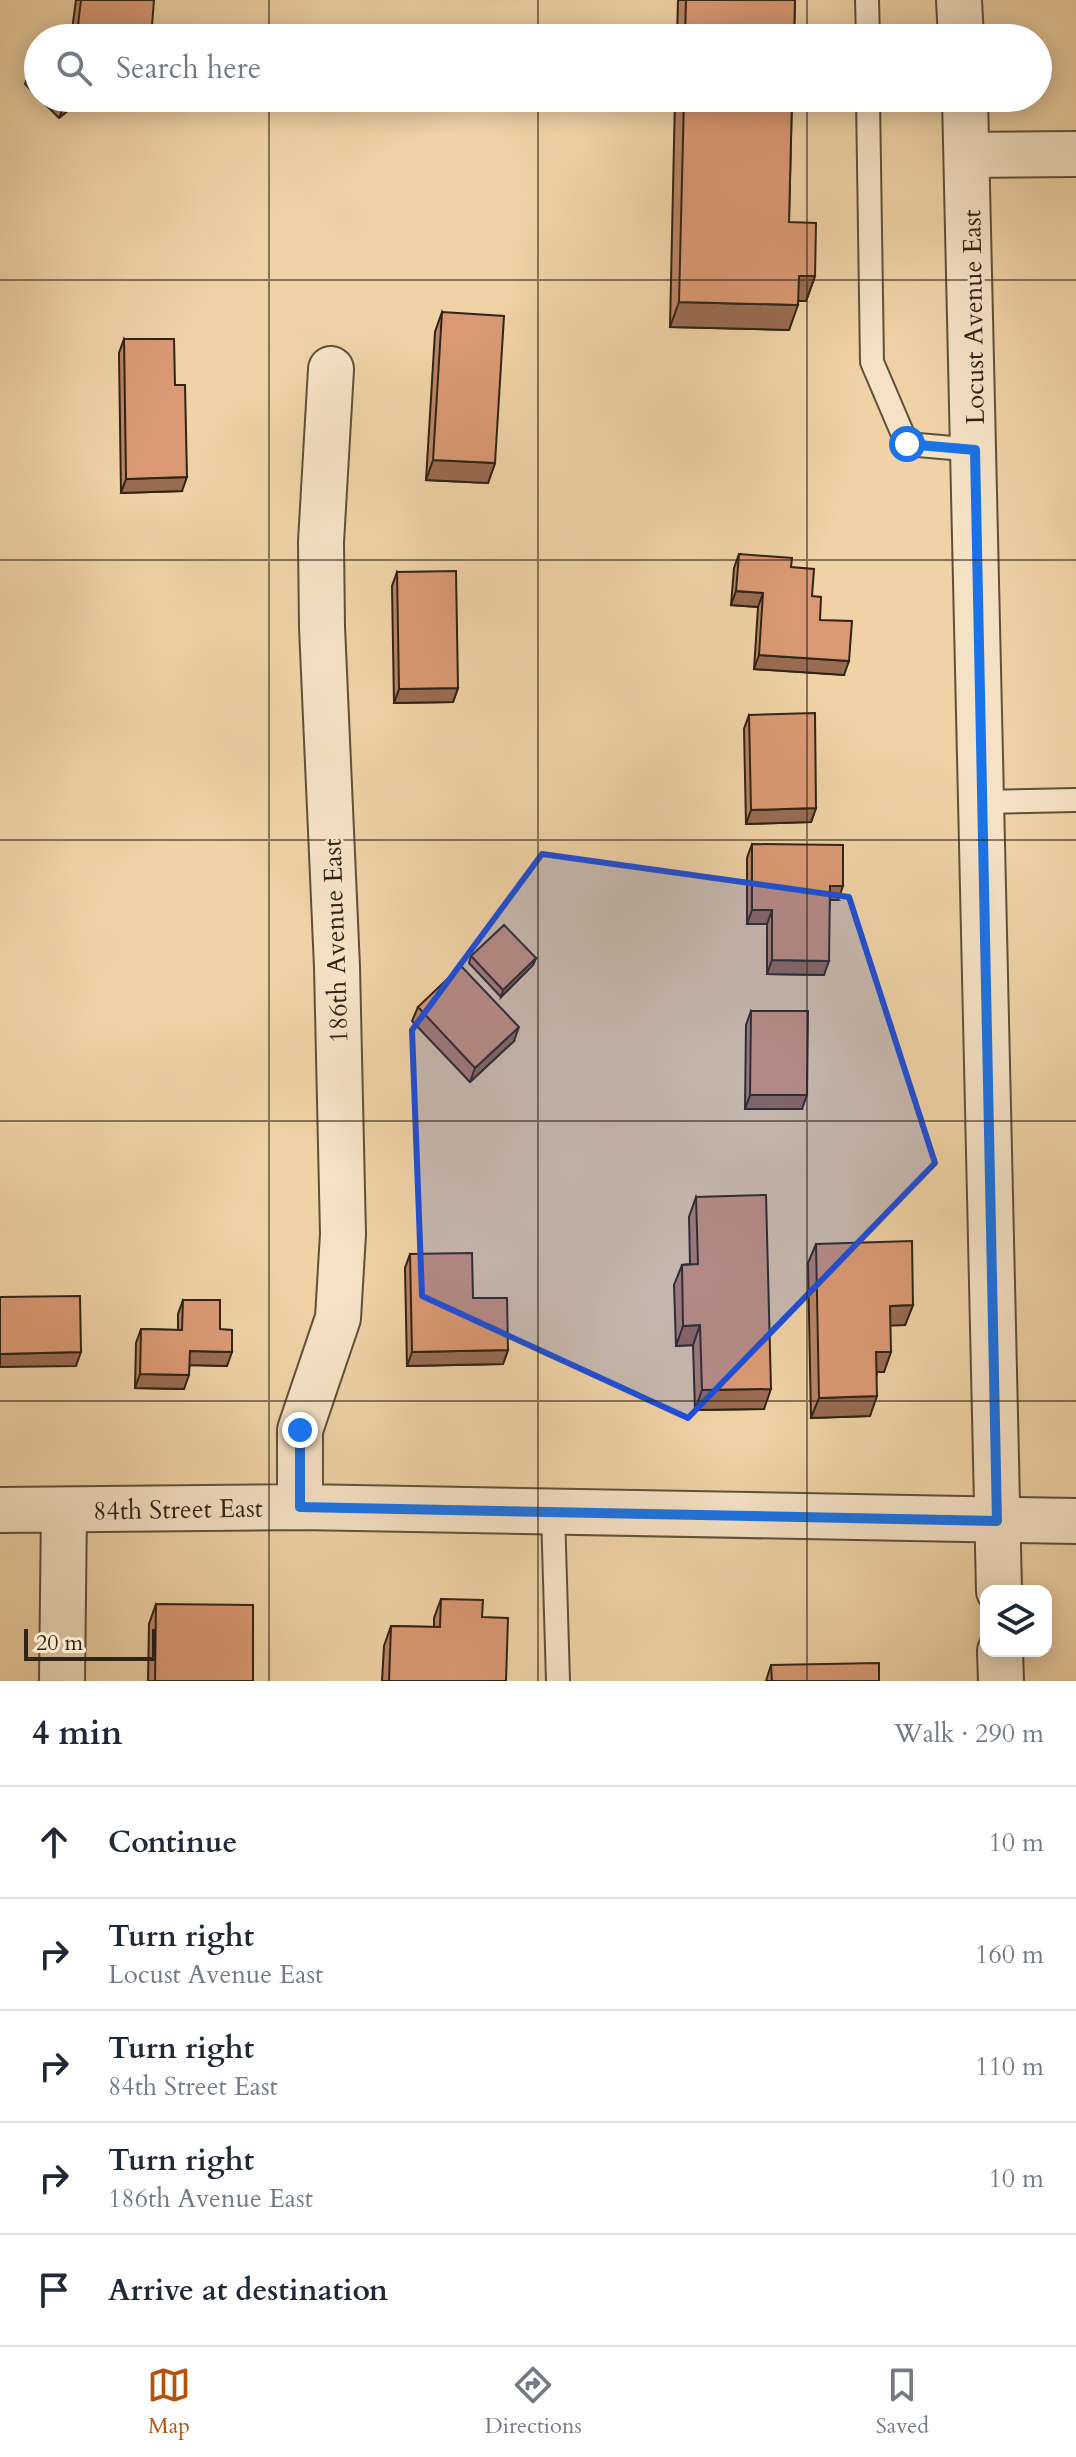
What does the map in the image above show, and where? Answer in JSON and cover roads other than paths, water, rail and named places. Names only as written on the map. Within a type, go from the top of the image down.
[{"type":"street","points":[[959,0],[960,24]]},
{"type":"street","name":"Locust Avenue East","points":[[966,112],[999,1585]]},
{"type":"street","points":[[969,155],[1076,154]]},
{"type":"street","name":"186th Avenue East","points":[[300,1507],[300,1430],[338,1318],[343,1234],[337,967],[321,542],[331,369]]},
{"type":"street","name":"84th Street East","points":[[0,1510],[300,1507],[1076,1521]]},
{"type":"street","points":[[62,1681],[64,1510]]},
{"type":"street","points":[[1000,1657],[1001,1681]]},
{"type":"lane","points":[[867,0],[868,24]]},
{"type":"lane","points":[[868,112],[872,362],[907,444],[975,450]]},
{"type":"lane","points":[[983,802],[1076,800]]},
{"type":"lane","points":[[553,1513],[558,1681]]}]
